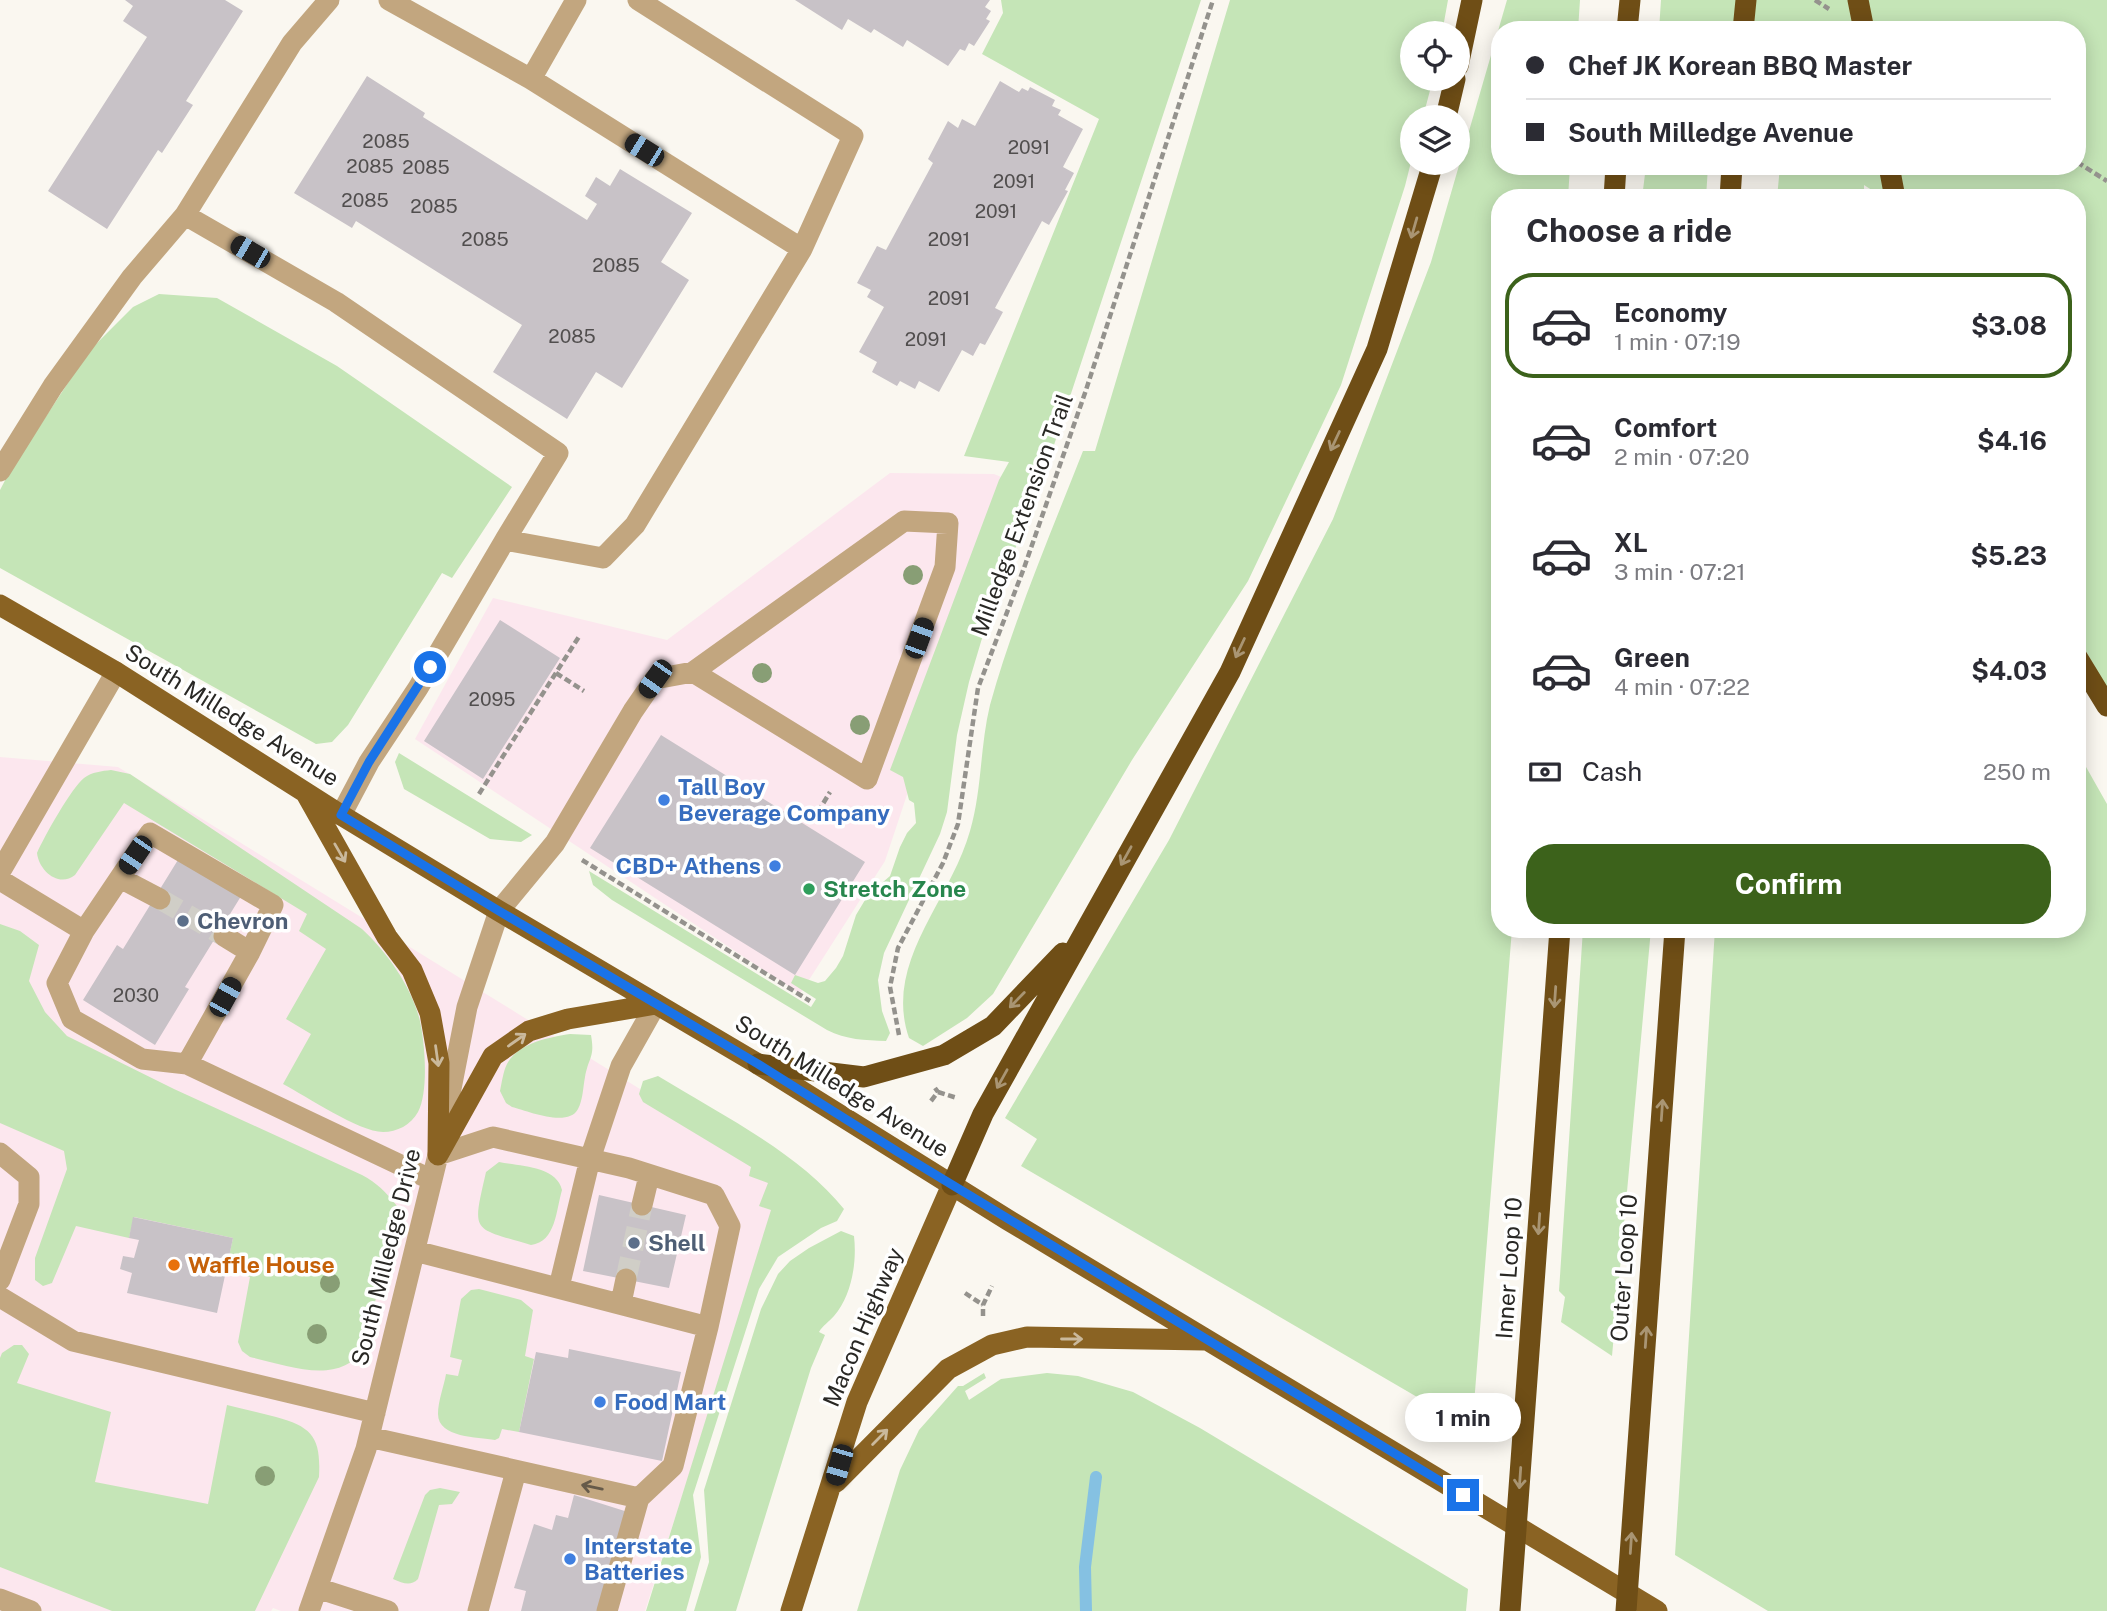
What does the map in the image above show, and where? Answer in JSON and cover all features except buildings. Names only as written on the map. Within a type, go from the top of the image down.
[{"type":"highway","points":[[1468,21],[1472,0]]},
{"type":"highway","points":[[1628,21],[1630,0]]},
{"type":"highway","points":[[1744,21],[1746,0]]},
{"type":"highway","points":[[1858,0],[1862,21]]},
{"type":"highway","points":[[952,1185],[983,1114],[1230,672],[1377,349],[1429,175]]},
{"type":"highway","points":[[2086,672],[2107,706]]},
{"type":"highway","points":[[758,1064],[864,1077],[944,1055],[993,1026],[1082,934]]},
{"type":"highway","name":"Inner Loop 10","points":[[1510,1611],[1559,938]]},
{"type":"highway","name":"Outer Loop 10","points":[[1626,1611],[1674,938]]},
{"type":"main road","name":"South Milledge Avenue","points":[[0,605],[116,672],[341,815],[758,1064],[1206,1340],[1657,1611]]},
{"type":"main road","points":[[306,793],[387,937],[412,970],[430,1013],[439,1063],[438,1155]]},
{"type":"main road","points":[[438,1155],[493,1056],[529,1031],[568,1019],[656,1004]]},
{"type":"main road","name":"Macon Highway","points":[[791,1611],[857,1402],[952,1185]]},
{"type":"main road","points":[[832,1486],[948,1369],[992,1345],[1027,1338],[1206,1340]]},
{"type":"street","points":[[0,471],[61,375],[132,277],[185,215],[292,43],[329,0]]},
{"type":"street","points":[[389,0],[531,79],[802,249]]},
{"type":"street","points":[[531,79],[576,0]]},
{"type":"street","points":[[505,540],[603,558],[635,525],[802,249],[853,136],[638,0]]},
{"type":"street","points":[[185,215],[335,302],[558,453],[418,688],[369,762],[341,815]]},
{"type":"street","points":[[499,911],[555,843],[633,711],[655,679],[693,672],[904,522],[948,523],[945,567],[867,779],[693,672]]},
{"type":"street","points":[[0,872],[116,672]]},
{"type":"street","points":[[187,1064],[250,952],[273,905],[150,833],[84,931],[57,983],[72,1019],[142,1059],[187,1064],[432,1180]]},
{"type":"street","points":[[120,878],[160,899]]},
{"type":"street","points":[[0,880],[84,931]]},
{"type":"street","name":"South Milledge Drive","points":[[309,1611],[369,1437],[438,1155],[467,1007],[499,911]]},
{"type":"street","points":[[225,936],[250,952]]},
{"type":"street","points":[[559,1287],[590,1159],[621,1066],[656,1004]]},
{"type":"street","points":[[438,1155],[493,1137],[629,1168],[714,1195],[730,1226],[673,1466],[639,1498],[607,1611]]},
{"type":"street","points":[[0,1153],[29,1177],[29,1204],[0,1280]]},
{"type":"street","points":[[642,1205],[649,1176]]},
{"type":"street","points":[[415,1251],[708,1327]]},
{"type":"street","points":[[621,1303],[626,1279]]},
{"type":"street","points":[[0,1297],[73,1342],[375,1413]]},
{"type":"street","points":[[369,1437],[639,1498]]},
{"type":"street","points":[[478,1611],[516,1471]]},
{"type":"street","points":[[317,1588],[388,1611]]},
{"type":"street","points":[[0,1599],[31,1611]]},
{"type":"path","name":"Milledge Extension Trail","points":[[902,1042],[890,987],[898,948],[943,863],[958,824],[978,688],[1024,568],[1080,406],[1213,0]]},
{"type":"path","points":[[2086,168],[2107,181]]},
{"type":"path","points":[[479,794],[580,635]]},
{"type":"path","points":[[556,673],[584,691]]},
{"type":"path","points":[[818,812],[832,788]]},
{"type":"path","points":[[582,860],[810,1001]]},
{"type":"path","points":[[938,1092],[958,1098]]},
{"type":"path","points":[[965,1293],[983,1305],[992,1286]]},
{"type":"shaded area","points":[[890,473],[994,474],[1011,481],[885,861],[800,994],[415,739],[493,598],[667,640]]},
{"type":"shaded area","points":[[0,757],[118,767],[674,1110],[773,1180],[774,1211],[645,1611],[281,1611],[273,1608],[271,1611],[0,1611]]},
{"type":"green space","points":[[1001,0],[1201,0],[1054,445],[983,635],[957,735],[947,812],[940,834],[884,953],[878,980],[882,1011],[890,1033],[886,1041],[856,1039],[827,1030],[612,900],[593,885],[589,871],[811,1007],[816,999],[791,983],[795,975],[818,983],[825,981],[836,968],[843,956],[856,915],[868,895],[890,876],[900,847],[916,823],[914,803],[909,800],[903,777],[890,770],[999,480],[1009,462],[964,456],[1099,119],[982,54],[1003,13]]},
{"type":"green space","points":[[1230,0],[1448,0],[1444,21],[1400,21],[1400,91],[1430,91],[1426,105],[1400,105],[1400,175],[1408,175],[1405,186],[1341,385],[1248,581],[1132,760],[993,994],[967,1018],[923,1046],[909,1038],[903,1010],[905,984],[912,958],[961,857],[970,831],[990,705],[1033,577],[1083,451],[1095,451]]},
{"type":"green space","points":[[1507,0],[1580,0],[1579,21],[1501,21]]},
{"type":"green space","points":[[1661,0],[2107,0],[2107,690],[2086,652],[2086,189],[1870,189],[1864,185],[1864,189],[1778,189],[1779,175],[2086,175],[2086,21],[1660,21]]},
{"type":"green space","points":[[1491,55],[1491,175],[1569,175],[1569,189],[1491,189],[1491,938],[1511,938],[1472,1429],[1021,1166],[1037,1139],[1005,1118],[1169,840],[1333,519],[1431,262],[1456,175],[1470,175],[1470,128]]},
{"type":"green space","points":[[1645,175],[1707,175],[1707,189],[1643,189]]},
{"type":"green space","points":[[159,294],[217,298],[337,366],[512,487],[452,578],[442,573],[348,725],[332,742],[316,744],[0,568],[0,490],[10,471],[89,351],[133,307]]},
{"type":"green space","points":[[399,753],[532,835],[521,842],[490,839],[404,789],[395,762]]},
{"type":"green space","points":[[2086,767],[2107,804],[2107,1611],[1768,1611],[1675,1555],[1714,938],[2086,938]]},
{"type":"green space","points":[[111,770],[130,774],[362,929],[380,948],[410,993],[421,1027],[425,1066],[424,1092],[418,1112],[408,1124],[388,1132],[360,1126],[283,1084],[311,1034],[286,1019],[326,949],[299,931],[307,914],[124,803],[75,875],[63,880],[46,871],[37,853],[66,801],[84,778]]},
{"type":"green space","points":[[0,924],[20,931],[39,945],[29,981],[45,1012],[67,1036],[174,1089],[362,1175],[393,1201],[397,1206],[365,1346],[355,1359],[342,1367],[313,1370],[250,1357],[242,1351],[238,1342],[250,1277],[226,1269],[233,1238],[134,1217],[129,1238],[76,1226],[52,1283],[43,1286],[35,1280],[35,1258],[67,1169],[64,1151],[0,1123]]},
{"type":"green space","points":[[1582,938],[1650,938],[1612,1356],[1561,1322],[1565,1297],[1559,1291]]},
{"type":"green space","points":[[570,1034],[591,1035],[592,1048],[581,1102],[573,1115],[547,1117],[506,1103],[500,1091],[506,1067],[512,1057],[535,1042]]},
{"type":"green space","points":[[658,1076],[782,1152],[826,1189],[844,1209],[837,1221],[821,1228],[778,1257],[759,1289],[693,1495],[701,1557],[686,1611],[646,1611],[771,1210],[759,1206],[768,1183],[749,1176],[751,1167],[643,1102],[639,1094],[643,1081]]},
{"type":"green space","points":[[499,1162],[536,1168],[559,1182],[562,1190],[554,1224],[546,1238],[539,1243],[531,1245],[497,1235],[481,1225],[478,1218],[479,1207],[486,1172]]},
{"type":"green space","points":[[841,1231],[854,1236],[855,1257],[849,1288],[840,1308],[819,1332],[825,1335],[811,1368],[736,1611],[694,1611],[709,1562],[704,1490],[761,1309],[778,1274],[790,1261]]},
{"type":"green space","points":[[479,1289],[521,1300],[533,1310],[525,1356],[534,1359],[519,1432],[502,1429],[499,1438],[495,1440],[452,1432],[440,1422],[438,1414],[446,1374],[458,1376],[462,1360],[450,1357],[461,1299],[471,1290]]},
{"type":"green space","points":[[14,1345],[22,1345],[29,1354],[17,1383],[111,1412],[95,1482],[208,1504],[227,1405],[289,1421],[299,1425],[312,1436],[318,1453],[319,1477],[255,1611],[112,1611],[0,1567],[0,1358],[2,1353]]},
{"type":"green space","points":[[984,1373],[986,1378],[965,1391],[969,1400],[1001,1379],[1047,1373],[1078,1376],[1133,1392],[1200,1428],[1468,1589],[1466,1611],[857,1611],[900,1470],[919,1430],[958,1386],[963,1386]]},
{"type":"green space","points":[[440,1488],[460,1492],[452,1504],[439,1505],[418,1579],[409,1584],[393,1579],[425,1495],[430,1490]]},
{"type":"waterway","points":[[1086,1611],[1085,1567],[1096,1477]]},
{"type":"tunnel","points":[[160,899],[224,936]]},
{"type":"tunnel","points":[[626,1279],[642,1205]]},
{"type":"place","name":"Tall Boy Beverage Company","points":[[664,800]]},
{"type":"place","name":"CBD+ Athens","points":[[775,866]]},
{"type":"place","name":"Stretch Zone","points":[[809,889]]},
{"type":"place","name":"Chevron","points":[[183,921]]},
{"type":"place","name":"Shell","points":[[634,1243]]},
{"type":"place","name":"Waffle House","points":[[174,1265]]},
{"type":"place","name":"Food Mart","points":[[600,1402]]},
{"type":"place","name":"Interstate Batteries","points":[[570,1559]]},
{"type":"route","points":[[430,667],[369,762],[341,815],[758,1064],[1463,1495]]}]
